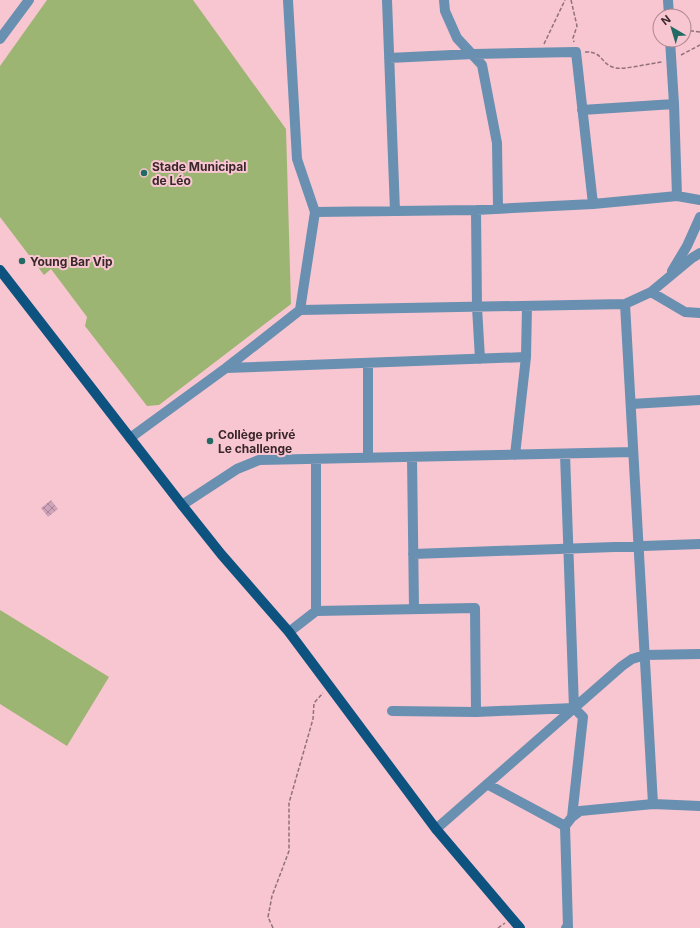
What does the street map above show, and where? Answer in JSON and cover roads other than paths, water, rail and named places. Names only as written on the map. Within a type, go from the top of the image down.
[{"type":"main road","points":[[0,270],[221,554],[289,632],[436,829],[520,928]]},
{"type":"street","points":[[0,39],[29,0]]},
{"type":"street","points":[[288,0],[297,159],[315,212],[300,310]]},
{"type":"street","points":[[387,0],[396,211]]},
{"type":"street","points":[[444,0],[445,11],[457,38],[482,65],[497,143],[498,208]]},
{"type":"street","points":[[671,48],[677,196]]},
{"type":"street","points":[[389,58],[473,54],[576,52],[593,204]]},
{"type":"street","points":[[582,110],[674,104]]},
{"type":"street","points":[[315,212],[476,210],[593,204],[677,196],[700,200]]},
{"type":"street","points":[[476,210],[477,307],[480,359]]},
{"type":"street","points":[[668,278],[687,246],[700,216]]},
{"type":"street","points":[[130,438],[226,368],[300,310],[625,304],[650,292],[697,258]]},
{"type":"street","points":[[650,292],[685,312],[700,313]]},
{"type":"street","points":[[625,304],[653,804]]},
{"type":"street","points":[[515,455],[526,357],[527,306]]},
{"type":"street","points":[[226,368],[526,357]]},
{"type":"street","points":[[368,363],[368,458]]},
{"type":"street","points":[[631,404],[700,400]]},
{"type":"street","points":[[182,505],[236,469],[259,460],[633,452]]},
{"type":"street","points":[[565,454],[574,708],[583,717],[572,817]]},
{"type":"street","points":[[412,457],[414,608]]},
{"type":"street","points":[[316,459],[316,611]]},
{"type":"street","points":[[414,554],[700,544]]},
{"type":"street","points":[[289,632],[316,611],[475,608],[476,712]]},
{"type":"street","points":[[436,829],[622,666],[632,659],[645,655],[700,654]]},
{"type":"street","points":[[392,711],[476,712],[574,708]]},
{"type":"street","points":[[487,784],[565,826]]},
{"type":"street","points":[[566,928],[568,926],[565,826],[572,817],[580,811],[653,804],[700,806]]},
{"type":"place","name":"Stade Municipal de Léo","points":[[144,173]]},
{"type":"place","name":"Young Bar Vip","points":[[22,261]]},
{"type":"place","name":"Collège privé Le challenge","points":[[210,441]]}]
